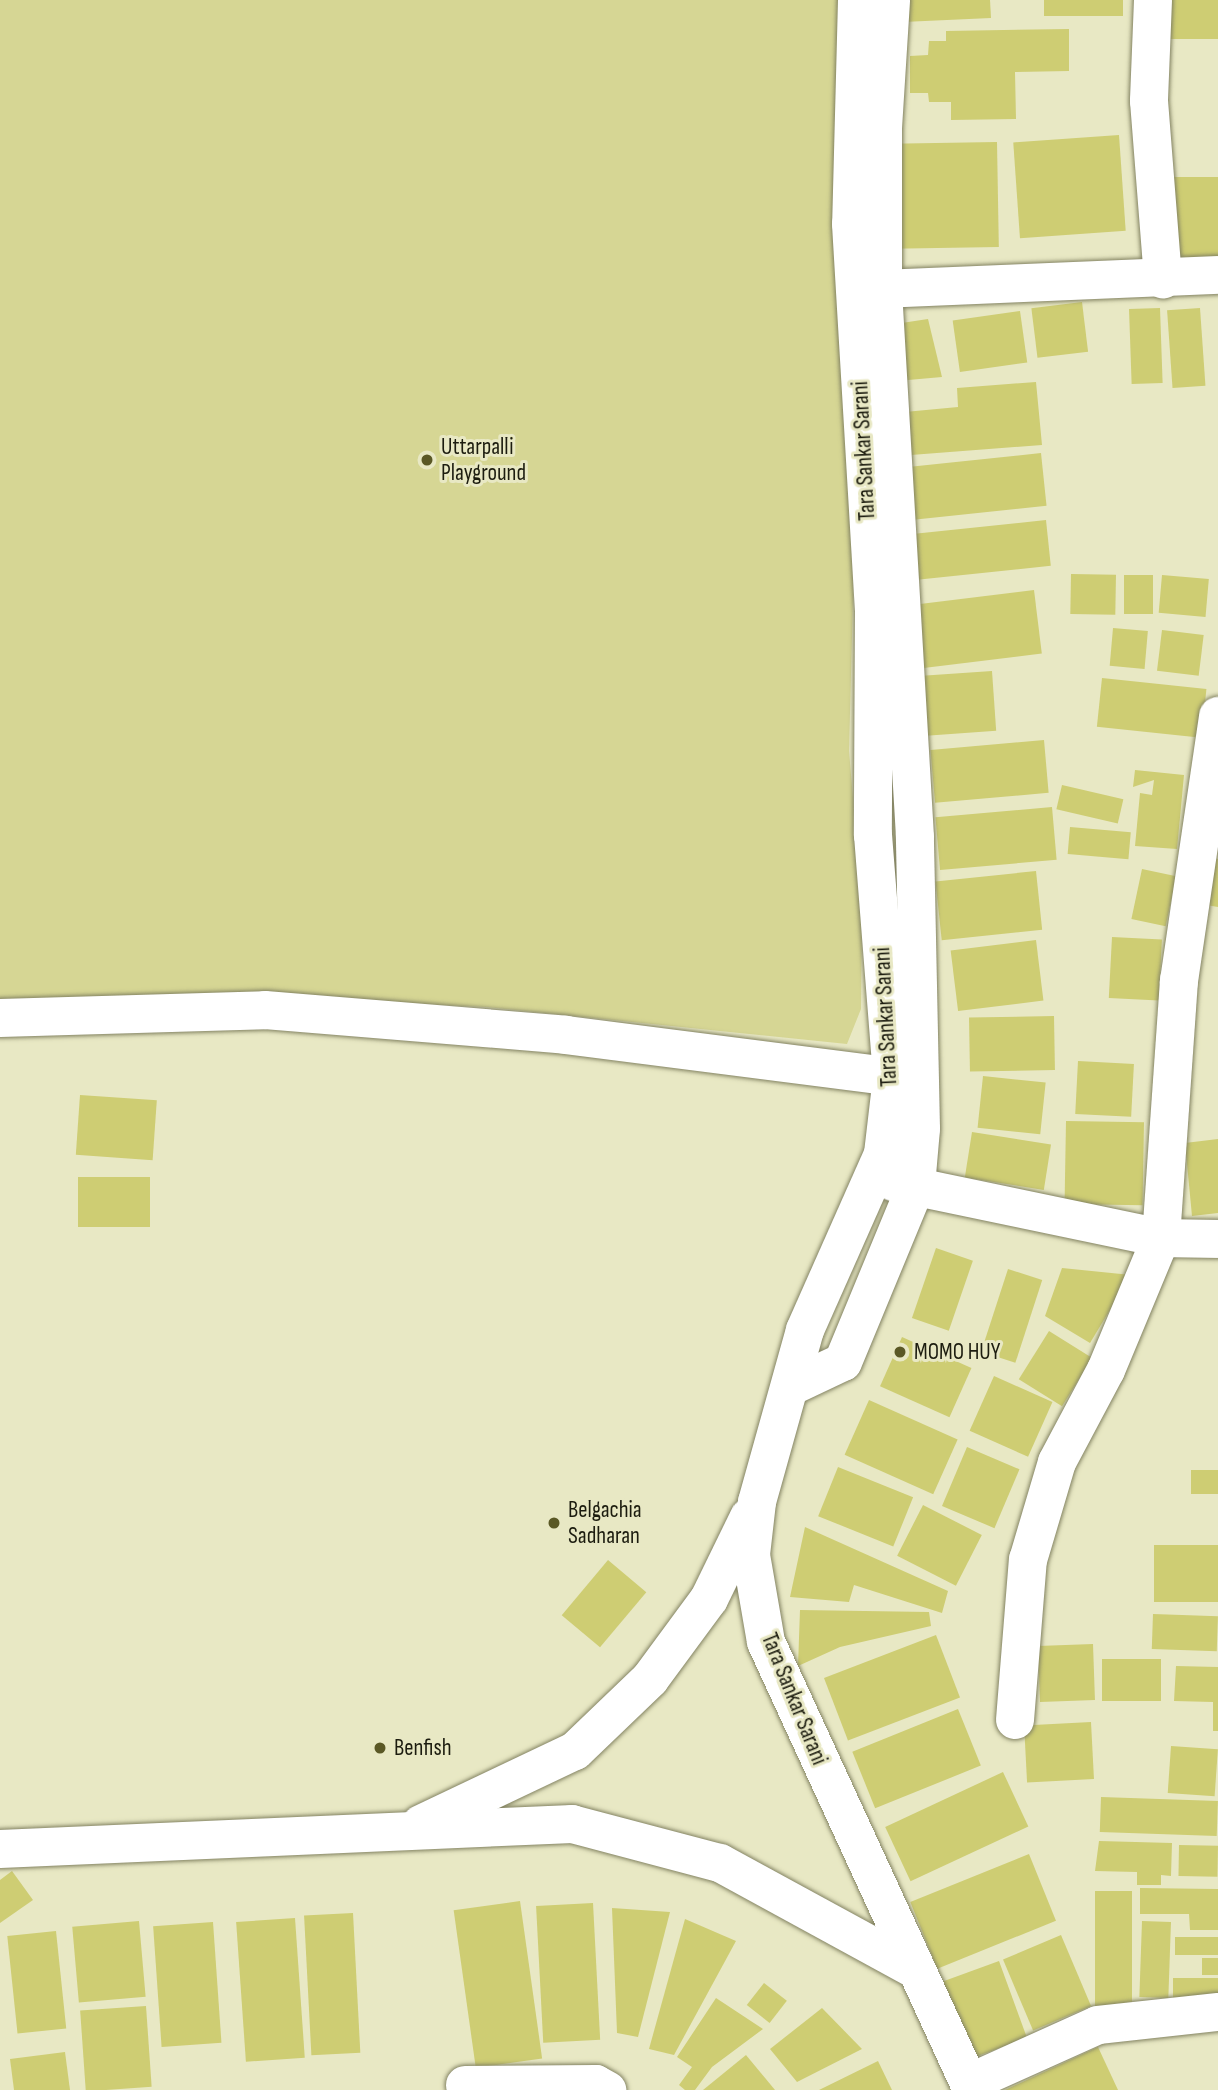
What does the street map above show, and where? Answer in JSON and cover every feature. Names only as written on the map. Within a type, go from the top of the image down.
[{"type":"street","name":"Tara Sankar Sarani","points":[[857,0],[851,214],[870,290],[874,608],[873,835],[892,1077],[883,1154],[805,1331],[792,1386],[757,1502],[751,1555],[766,1642],[911,1968],[971,2086]]},
{"type":"street","points":[[792,1386],[843,1362],[916,1186],[920,1129],[915,837],[870,290],[891,0]]},
{"type":"street","points":[[1153,0],[1149,101],[1163,279]]},
{"type":"street","points":[[870,290],[1218,275]]},
{"type":"street","points":[[1014,1720],[1028,1560],[1050,1487],[1161,1238],[1179,981],[1218,716]]},
{"type":"street","points":[[0,1018],[265,1010],[566,1035],[892,1077]]},
{"type":"street","points":[[873,1178],[1161,1238],[1218,1239]]},
{"type":"street","points":[[403,1832],[575,1751],[650,1679],[709,1599],[757,1502]]},
{"type":"street","points":[[0,1849],[572,1824],[707,1859],[911,1968]]},
{"type":"street","points":[[971,2086],[1098,2025],[1218,2012]]},
{"type":"street","points":[[455,2088],[596,2084],[607,2090]]},
{"type":"green space","name":"Uttarpalli Playground","points":[[0,0],[846,0],[859,367],[849,751],[862,905],[861,1009],[847,1044],[486,1007],[244,996],[0,1003]]},
{"type":"building","points":[[902,0],[990,0],[991,18],[903,22]]},
{"type":"building","points":[[1044,0],[1123,0],[1123,16],[1044,16]]},
{"type":"building","points":[[1160,0],[1218,0],[1218,39],[1160,39]]},
{"type":"building","points":[[1069,29],[1069,71],[1015,72],[1016,119],[951,120],[951,102],[929,102],[928,93],[910,93],[910,56],[928,55],[929,41],[946,41],[946,31]]},
{"type":"building","points":[[1119,135],[1126,231],[1020,238],[1013,142]]},
{"type":"building","points":[[997,142],[999,247],[892,249],[890,144]]},
{"type":"building","points":[[1171,177],[1218,177],[1218,263],[1171,263]]},
{"type":"building","points":[[1082,302],[1088,352],[1037,358],[1031,308]]},
{"type":"building","points":[[1160,308],[1163,383],[1132,384],[1129,309]]},
{"type":"building","points":[[1200,308],[1205,386],[1173,388],[1167,310]]},
{"type":"building","points":[[1020,311],[1027,362],[960,372],[953,320]]},
{"type":"building","points":[[928,319],[942,377],[897,381],[895,324]]},
{"type":"building","points":[[1036,382],[1042,445],[898,456],[894,413],[958,407],[957,388]]},
{"type":"building","points":[[1041,453],[1047,506],[911,520],[906,467]]},
{"type":"building","points":[[1046,520],[1051,566],[913,580],[908,535]]},
{"type":"building","points":[[1071,574],[1116,575],[1115,615],[1070,614]]},
{"type":"building","points":[[1124,575],[1153,575],[1153,614],[1124,614]]},
{"type":"building","points":[[1162,575],[1209,579],[1206,617],[1159,613]]},
{"type":"building","points":[[1034,590],[1042,654],[922,668],[914,605]]},
{"type":"building","points":[[1113,628],[1148,631],[1145,669],[1110,666]]},
{"type":"building","points":[[1162,630],[1204,635],[1199,676],[1157,671]]},
{"type":"building","points":[[992,671],[996,731],[919,736],[915,676]]},
{"type":"building","points":[[1102,678],[1206,689],[1201,738],[1097,727]]},
{"type":"building","points":[[1044,740],[1049,793],[935,803],[930,750]]},
{"type":"building","points":[[1135,770],[1184,775],[1177,849],[1135,846],[1140,793],[1152,795],[1154,780],[1133,787]]},
{"type":"building","points":[[1062,785],[1123,799],[1118,824],[1056,809]]},
{"type":"building","points":[[1052,807],[1057,860],[940,870],[935,817]]},
{"type":"building","points":[[1070,827],[1131,832],[1128,859],[1068,854]]},
{"type":"building","points":[[1208,857],[1218,859],[1218,907],[1200,904]]},
{"type":"building","points":[[1142,869],[1176,876],[1166,926],[1131,919]]},
{"type":"building","points":[[1036,871],[1042,930],[942,940],[936,882]]},
{"type":"building","points":[[1112,937],[1162,940],[1159,1001],[1109,998]]},
{"type":"building","points":[[1036,940],[1043,1001],[958,1011],[951,950]]},
{"type":"building","points":[[1054,1016],[1055,1070],[970,1071],[969,1017]]},
{"type":"building","points":[[1078,1061],[1134,1064],[1131,1117],[1075,1114]]},
{"type":"building","points":[[983,1076],[1046,1083],[1040,1134],[978,1128]]},
{"type":"building","points":[[80,1095],[157,1100],[153,1160],[76,1155]]},
{"type":"building","points":[[1066,1121],[1144,1122],[1143,1205],[1065,1204]]},
{"type":"building","points":[[972,1132],[1051,1145],[1044,1190],[965,1177]]},
{"type":"building","points":[[1218,1139],[1218,1213],[1192,1216],[1185,1143]]},
{"type":"building","points":[[78,1177],[150,1177],[150,1227],[78,1227]]},
{"type":"building","points":[[936,1248],[973,1261],[949,1331],[912,1318]]},
{"type":"building","points":[[1062,1268],[1131,1275],[1090,1343],[1045,1316]]},
{"type":"building","points":[[1008,1269],[1042,1280],[1015,1363],[981,1352]]},
{"type":"building","points":[[1049,1331],[1092,1358],[1062,1406],[1019,1379]]},
{"type":"building","points":[[902,1337],[971,1368],[949,1417],[880,1386]]},
{"type":"building","points":[[994,1376],[1052,1402],[1028,1457],[970,1431]]},
{"type":"building","points":[[869,1400],[958,1439],[933,1494],[845,1455]]},
{"type":"building","points":[[967,1447],[1019,1469],[994,1528],[942,1506]]},
{"type":"building","points":[[838,1467],[913,1497],[893,1546],[818,1516]]},
{"type":"building","points":[[1191,1470],[1218,1470],[1218,1494],[1191,1494]]},
{"type":"building","points":[[923,1505],[982,1535],[956,1586],[897,1556]]},
{"type":"building","points":[[805,1527],[948,1591],[942,1613],[854,1585],[849,1602],[790,1597]]},
{"type":"building","points":[[1154,1545],[1218,1545],[1218,1602],[1154,1602]]},
{"type":"building","points":[[608,1560],[646,1592],[600,1647],[562,1615]]},
{"type":"building","points":[[800,1610],[929,1612],[931,1626],[840,1647],[798,1666]]},
{"type":"building","points":[[1153,1614],[1218,1616],[1217,1651],[1152,1649]]},
{"type":"building","points":[[936,1635],[960,1698],[848,1741],[824,1678]]},
{"type":"building","points":[[1093,1644],[1095,1700],[1040,1702],[1038,1646]]},
{"type":"building","points":[[1102,1659],[1161,1659],[1161,1701],[1102,1701]]},
{"type":"building","points":[[1176,1666],[1218,1667],[1218,1731],[1213,1731],[1213,1702],[1174,1701]]},
{"type":"building","points":[[958,1709],[981,1766],[875,1808],[852,1752]]},
{"type":"building","points":[[1091,1722],[1094,1779],[1027,1782],[1024,1726]]},
{"type":"building","points":[[1171,1746],[1218,1749],[1215,1796],[1168,1793]]},
{"type":"building","points":[[1003,1772],[1028,1826],[911,1881],[885,1827]]},
{"type":"building","points":[[1101,1797],[1218,1801],[1217,1836],[1100,1832]]},
{"type":"building","points":[[1099,1841],[1172,1843],[1171,1876],[1161,1875],[1161,1885],[1137,1885],[1137,1872],[1095,1871]]},
{"type":"building","points":[[1179,1845],[1218,1846],[1217,1877],[1178,1876]]},
{"type":"building","points":[[1029,1854],[1056,1921],[937,1969],[910,1902]]},
{"type":"building","points":[[12,1871],[33,1900],[0,1923],[0,1880]]},
{"type":"building","points":[[1140,1888],[1218,1889],[1218,1930],[1190,1930],[1189,1914],[1140,1914]]},
{"type":"building","points":[[1095,1891],[1132,1891],[1132,2014],[1095,2014]]},
{"type":"building","points":[[520,1901],[542,2058],[476,2068],[454,1910]]},
{"type":"building","points":[[593,1903],[600,2040],[543,2043],[536,1906]]},
{"type":"building","points":[[612,1908],[670,1912],[638,2037],[617,2033]]},
{"type":"building","points":[[353,1913],[360,2053],[311,2055],[304,1916]]},
{"type":"building","points":[[295,1918],[305,2058],[246,2062],[236,1922]]},
{"type":"building","points":[[685,1919],[736,1941],[674,2055],[649,2049]]},
{"type":"building","points":[[139,1921],[146,1997],[79,2003],[72,1927]]},
{"type":"building","points":[[1142,1921],[1171,1922],[1168,1998],[1139,1997]]},
{"type":"building","points":[[213,1922],[221,2043],[162,2047],[153,1926]]},
{"type":"building","points":[[56,1931],[66,2028],[18,2034],[7,1936]]},
{"type":"building","points":[[1061,1935],[1091,2006],[1033,2030],[1003,1960]]},
{"type":"building","points":[[1175,1937],[1218,1937],[1218,1955],[1175,1955]]},
{"type":"building","points":[[1202,1958],[1218,1958],[1218,1975],[1202,1975]]},
{"type":"building","points":[[999,1961],[1027,2038],[969,2059],[941,1982]]},
{"type":"building","points":[[1173,1978],[1218,1978],[1218,2001],[1173,2001]]},
{"type":"building","points":[[764,1983],[787,2001],[770,2023],[747,2005]]},
{"type":"building","points":[[716,1998],[763,2029],[712,2067],[695,2090],[685,2090],[679,2085],[692,2067],[677,2057]]},
{"type":"building","points":[[146,2006],[152,2087],[86,2090],[80,2011]]},
{"type":"building","points":[[822,2008],[862,2049],[797,2082],[770,2049]]},
{"type":"building","points":[[1098,2047],[1118,2090],[1005,2090]]},
{"type":"building","points":[[65,2052],[70,2090],[14,2090],[10,2059]]},
{"type":"building","points":[[746,2055],[775,2090],[703,2090]]},
{"type":"building","points":[[878,2061],[892,2090],[819,2090]]},
{"type":"place","name":"Uttarpalli Playground","points":[[427,460]]},
{"type":"place","name":"MOMO HUY","points":[[900,1352]]},
{"type":"place","name":"Belgachia Sadharan","points":[[554,1523]]},
{"type":"place","name":"Benfish","points":[[380,1748]]}]
